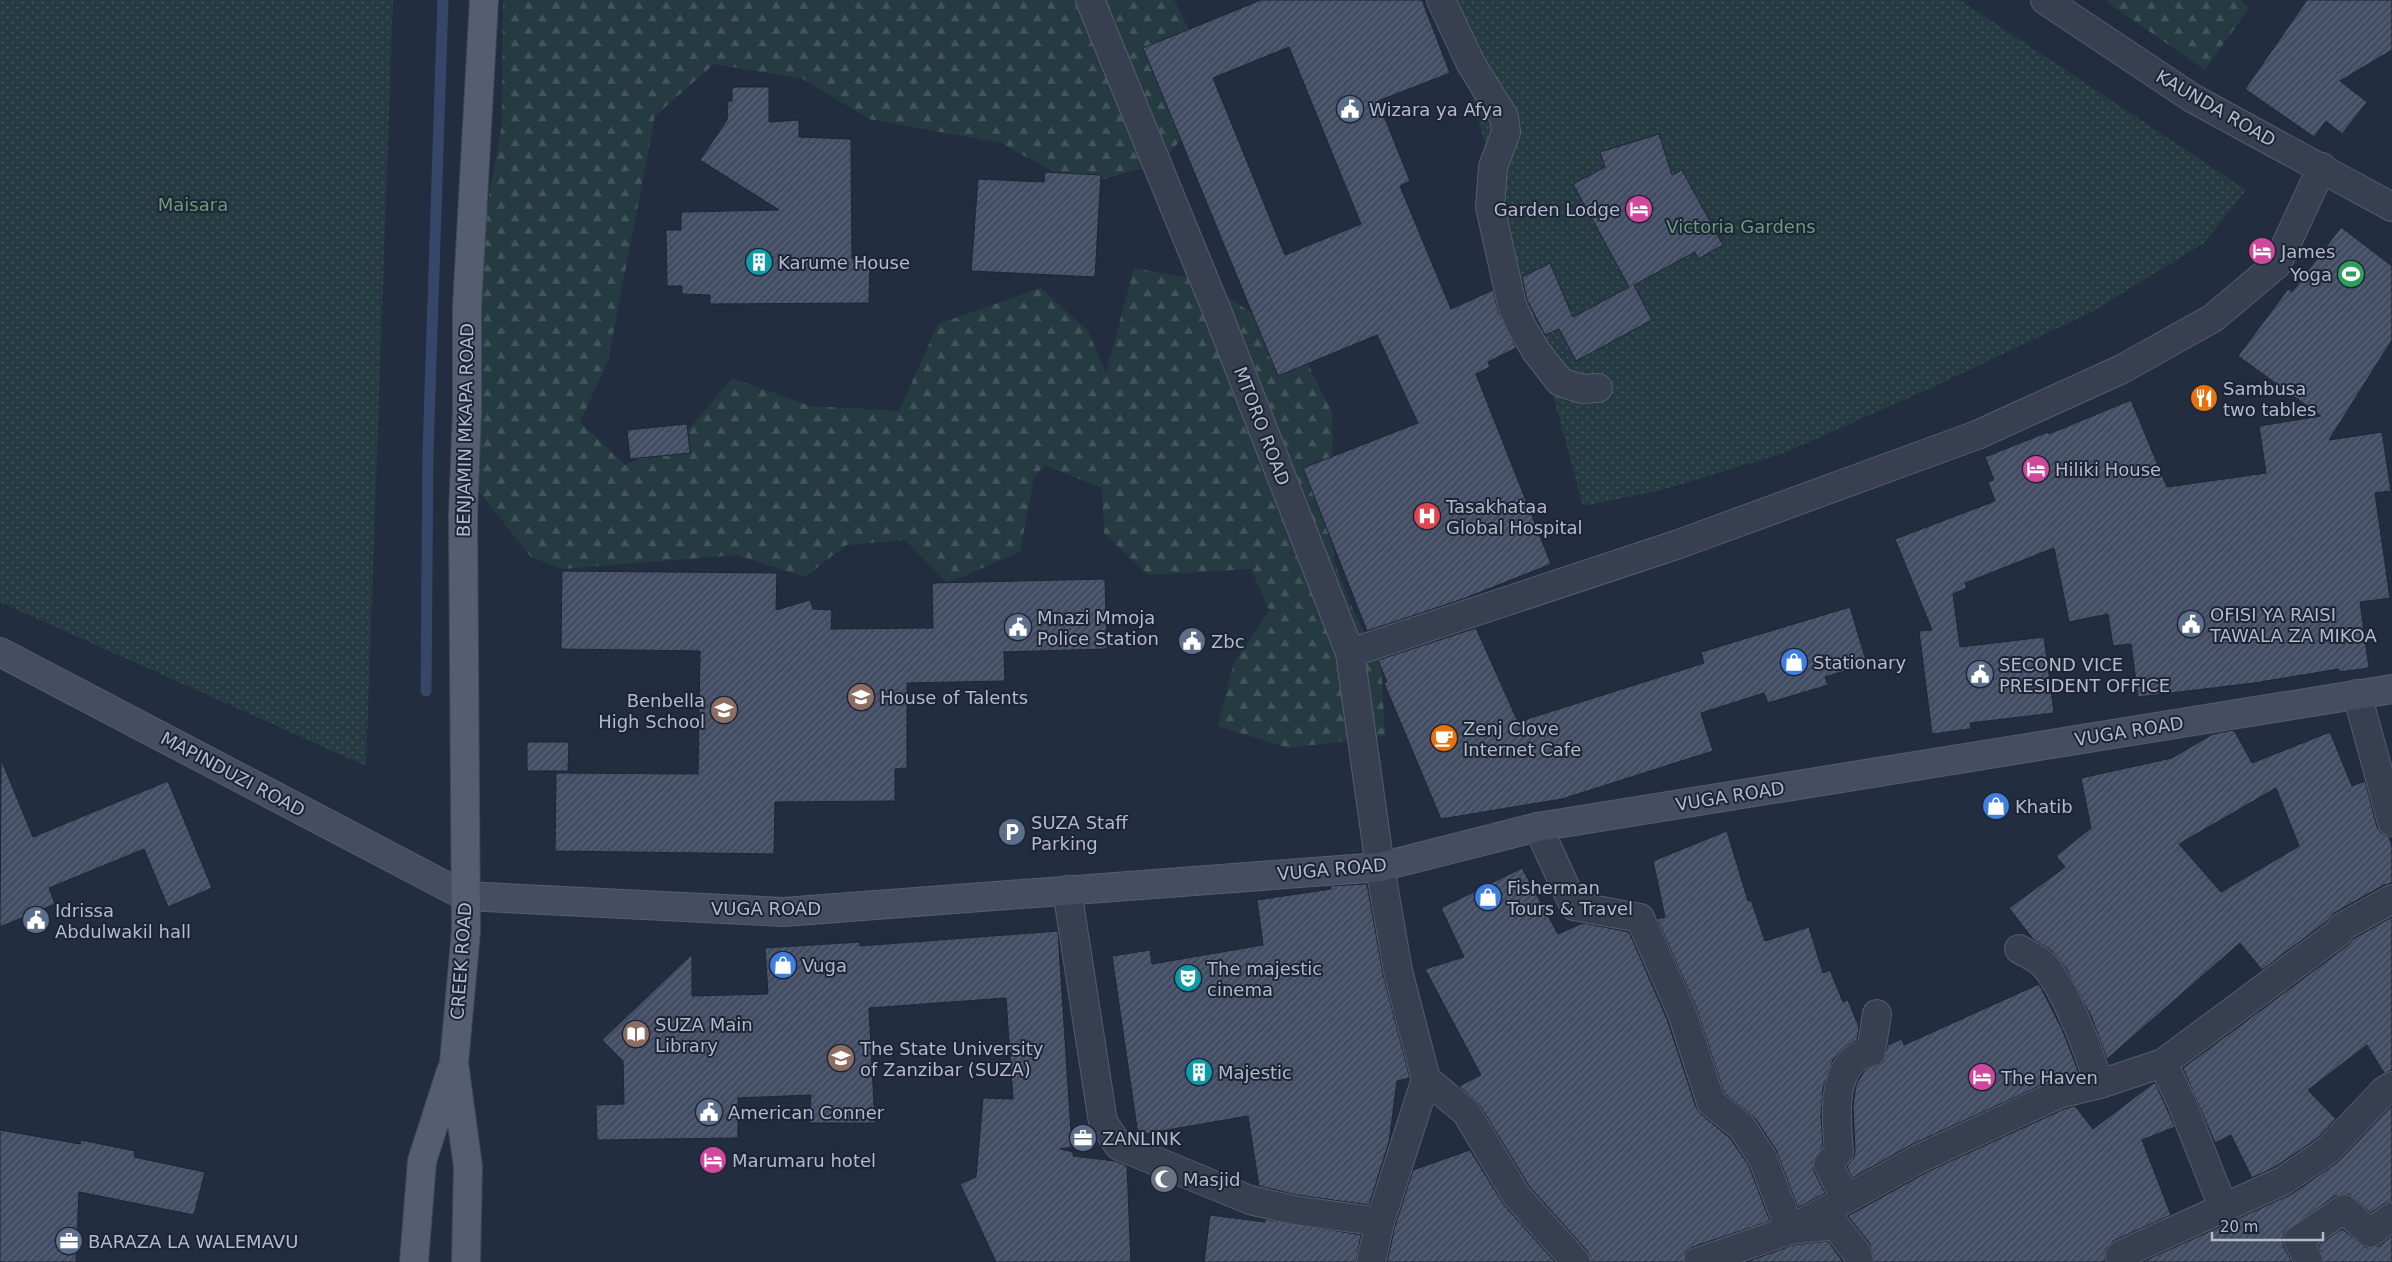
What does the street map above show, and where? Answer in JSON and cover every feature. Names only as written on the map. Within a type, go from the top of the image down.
[{"type":"main road","name":"BENJAMIN MKAPA ROAD","points":[[467,860],[463,516],[467,412],[467,307],[484,0]]},
{"type":"main road","name":"MAPINDUZI ROAD","points":[[0,652],[465,896]]},
{"type":"main road","name":"VUGA ROAD","points":[[465,896],[784,912],[1380,867],[1538,827],[2392,689]]},
{"type":"main road","name":"CREEK ROAD","points":[[466,1262],[468,1167],[454,1063],[466,931],[467,860]]},
{"type":"main road","name":"CREEK ROAD","points":[[411,1261],[422,1160],[454,1063]]},
{"type":"street","name":"MTORO ROAD","points":[[1090,0],[1217,311],[1350,653],[1380,867],[1398,971],[1426,1079]]},
{"type":"street","points":[[1441,0],[1471,64],[1504,117],[1506,132],[1493,167],[1490,207],[1512,305],[1521,326],[1536,351],[1560,382],[1582,389],[1598,388]]},
{"type":"street","name":"KAUNDA ROAD","points":[[2045,0],[2192,98],[2322,167],[2392,207]]},
{"type":"street","points":[[1350,653],[1676,545],[1967,438],[2122,369],[2213,318],[2278,264],[2322,167]]},
{"type":"street","points":[[2356,694],[2392,822]]},
{"type":"street","points":[[1538,827],[1574,906],[1640,918],[1682,1013],[1711,1102],[1742,1127],[1763,1159],[1790,1230]]},
{"type":"street","points":[[1067,890],[1103,1122],[1119,1146],[1250,1200],[1294,1210],[1380,1222]]},
{"type":"street","points":[[1698,1262],[1790,1230],[1920,1158],[2059,1094],[2098,1084],[2163,1062],[2338,933],[2342,927],[2392,899]]},
{"type":"street","points":[[2019,949],[2044,964],[2062,990],[2095,1070],[2098,1084]]},
{"type":"street","points":[[1845,1198],[1828,1164],[1839,1152],[1835,1109],[1842,1081],[1851,1064],[1859,1056],[1871,1052],[1877,1014]]},
{"type":"street","points":[[2163,1062],[2181,1101],[2223,1207]]},
{"type":"street","points":[[1371,1262],[1380,1222],[1426,1079],[1466,1112],[1516,1195],[1576,1262]]},
{"type":"street","points":[[2121,1262],[2120,1255],[2283,1181],[2328,1150],[2384,1091],[2392,1086]]},
{"type":"street","points":[[2309,1262],[2298,1240],[2344,1210],[2370,1233],[2392,1218]]},
{"type":"street","points":[[1790,1230],[1835,1225],[1857,1253],[1859,1262]]},
{"type":"green space","name":"Maisara","points":[[0,0],[393,0],[366,766],[0,602]]},
{"type":"green space","points":[[503,0],[1173,0],[1219,93],[1161,163],[1079,186],[1001,143],[869,119],[803,79],[714,64],[655,116],[608,361],[580,422],[625,465],[681,438],[732,378],[810,406],[899,411],[938,324],[1041,288],[1088,331],[1106,373],[1134,268],[1205,281],[1253,314],[1308,364],[1332,413],[1334,560],[1353,610],[1381,664],[1385,736],[1288,748],[1218,726],[1233,665],[1269,610],[1251,569],[1148,575],[1104,533],[1102,488],[1045,465],[1034,477],[1020,552],[947,583],[905,540],[846,545],[805,577],[737,555],[562,569],[531,557],[469,479],[484,225],[502,124]]},
{"type":"green space","name":"Victoria Gardens","points":[[1446,0],[1960,0],[2246,190],[2204,243],[2092,312],[1935,386],[1784,453],[1662,490],[1583,506]]},
{"type":"green space","points":[[2104,0],[2241,0],[2249,8],[2205,70]]},
{"type":"building","points":[[1261,0],[1422,0],[1450,73],[1378,101],[1410,181],[1400,186],[1451,309],[1493,290],[1498,311],[1516,348],[1488,362],[1490,367],[1476,374],[1551,564],[1463,599],[1367,631],[1303,468],[1418,423],[1377,335],[1278,376],[1143,48]],"holes":[[[1289,47],[1361,224],[1285,255],[1213,78]]]},
{"type":"building","points":[[2307,0],[2392,0],[2392,50],[2340,81],[2367,102],[2342,134],[2326,121],[2314,137],[2245,89]]},
{"type":"building","points":[[732,87],[769,87],[769,122],[799,120],[799,137],[851,139],[852,259],[870,259],[869,303],[710,304],[710,295],[682,294],[682,286],[667,286],[666,230],[681,230],[681,212],[779,210],[700,160],[727,120],[728,101],[732,101]]},
{"type":"building","points":[[1659,134],[1672,175],[1682,170],[1723,245],[1698,259],[1695,252],[1634,285],[1652,320],[1576,361],[1559,329],[1545,335],[1527,300],[1522,277],[1550,263],[1573,317],[1629,287],[1573,184],[1605,167],[1600,152]]},
{"type":"building","points":[[1045,172],[1101,175],[1095,277],[971,271],[978,179],[1044,182]]},
{"type":"building","points":[[2341,227],[2392,266],[2392,340],[2329,440],[2382,432],[2391,491],[2375,493],[2390,598],[2360,602],[2369,668],[2339,672],[2339,669],[2254,683],[2138,697],[2131,644],[2113,646],[2108,614],[2069,622],[2054,548],[1965,583],[1967,588],[1953,594],[1960,647],[2044,637],[2054,713],[1970,723],[1971,729],[1932,734],[1919,631],[1932,630],[1895,539],[1995,501],[1988,482],[1994,480],[1985,457],[2048,432],[2049,434],[2131,400],[2167,487],[2266,473],[2259,426],[2321,416],[2238,356],[2288,289],[2292,292]]},
{"type":"building","points":[[687,424],[690,453],[630,459],[627,430]]},
{"type":"building","points":[[562,571],[777,573],[776,610],[810,600],[813,609],[832,610],[831,629],[933,628],[932,583],[1105,579],[1107,649],[1004,652],[1005,681],[907,683],[907,768],[895,769],[895,801],[775,802],[774,854],[555,851],[556,773],[698,774],[700,651],[561,649]]},
{"type":"building","points":[[1850,607],[1867,664],[1825,677],[1828,685],[1768,703],[1764,693],[1701,713],[1713,751],[1562,799],[1441,819],[1384,683],[1387,682],[1378,660],[1476,628],[1518,722],[1704,663],[1701,652]]},
{"type":"building","points":[[2234,730],[2252,763],[2330,732],[2352,786],[2365,781],[2377,827],[2381,833],[2389,837],[2392,846],[2392,883],[2384,885],[2334,913],[2326,922],[2262,970],[2240,943],[2107,1059],[2091,1016],[2066,968],[2052,951],[2033,939],[2009,908],[2065,867],[2056,856],[2091,828],[2081,778],[2172,758],[2213,734]],"holes":[[[2276,788],[2299,846],[2221,892],[2179,844]]]},
{"type":"building","points":[[527,742],[569,742],[568,771],[527,771]]},
{"type":"building","points":[[1,759],[33,837],[168,781],[212,888],[168,907],[144,849],[49,888],[55,904],[0,927]]},
{"type":"building","points":[[1727,831],[1748,901],[1751,900],[1765,941],[1809,927],[1823,973],[1830,970],[1843,1002],[1848,1000],[1859,1027],[1857,1040],[1844,1048],[1833,1060],[1823,1088],[1821,1116],[1823,1146],[1813,1162],[1814,1171],[1825,1193],[1798,1208],[1776,1150],[1755,1118],[1724,1093],[1696,1007],[1657,919],[1665,917],[1653,861]]},
{"type":"building","points":[[1522,868],[1558,934],[1583,923],[1629,932],[1667,1019],[1696,1107],[1701,1114],[1730,1138],[1749,1166],[1770,1221],[1693,1247],[1686,1252],[1683,1262],[1591,1262],[1588,1252],[1529,1186],[1479,1104],[1459,1086],[1481,1075],[1425,969],[1464,957],[1441,908]]},
{"type":"building","points":[[1367,884],[1383,974],[1410,1078],[1397,1081],[1389,1142],[1369,1205],[1297,1195],[1259,1186],[1248,1116],[1138,1135],[1112,956],[1150,950],[1152,964],[1263,945],[1257,900],[1331,889],[1331,886]]},
{"type":"building","points":[[2392,917],[2392,1070],[2384,1073],[2367,1045],[2308,1090],[2336,1119],[2318,1138],[2275,1167],[2252,1178],[2231,1135],[2215,1143],[2183,1068],[2347,946],[2353,939]]},
{"type":"building","points":[[1058,931],[1072,1147],[1060,1149],[1073,1152],[1073,1156],[1115,1161],[1127,1166],[1131,1262],[996,1262],[960,1184],[976,1177],[983,1098],[1013,1099],[1006,998],[869,1008],[875,1123],[809,1123],[811,1095],[738,1098],[738,1138],[597,1140],[596,1105],[624,1104],[623,1061],[602,1040],[692,954],[692,996],[768,994],[765,948],[860,942],[860,946]]},
{"type":"building","points":[[2039,984],[2062,1029],[2079,1073],[2053,1080],[1913,1144],[1852,1178],[1847,1167],[1854,1157],[1855,1151],[1853,1105],[1856,1085],[1864,1071],[1883,1062],[1888,1045],[1902,1039],[1904,1045]]},
{"type":"building","points":[[2155,1082],[2175,1127],[2142,1140],[2171,1215],[2113,1241],[2106,1248],[2105,1262],[1874,1262],[1870,1244],[1848,1216],[1927,1172],[2064,1109],[2075,1106],[2093,1129]]},
{"type":"building","points":[[2392,1105],[2392,1202],[2383,1204],[2371,1213],[2349,1194],[2335,1196],[2285,1232],[2282,1239],[2292,1262],[2142,1262],[2292,1194],[2339,1161]]},
{"type":"building","points":[[0,1130],[80,1144],[81,1140],[135,1151],[134,1157],[205,1172],[194,1215],[79,1192],[76,1262],[0,1262]]},
{"type":"building","points":[[1470,1150],[1504,1205],[1555,1262],[1387,1262],[1395,1226],[1413,1170]]},
{"type":"building","points":[[1210,1215],[1265,1222],[1264,1219],[1361,1235],[1356,1262],[1204,1262]]},
{"type":"building","points":[[2342,1229],[2366,1248],[2379,1246],[2392,1236],[2392,1262],[2324,1262],[2318,1245]]},
{"type":"building","points":[[1828,1241],[1843,1262],[1746,1262],[1793,1245]]},
{"type":"waterway","points":[[426,691],[428,452],[443,0]]},
{"type":"place","name":"Wizara ya Afya","points":[[1350,109]]},
{"type":"place","name":"Garden Lodge","points":[[1639,209]]},
{"type":"place","name":"James","points":[[2262,251]]},
{"type":"place","name":"Karume House","points":[[759,262]]},
{"type":"place","name":"Yoga","points":[[2351,274]]},
{"type":"place","name":"Sambusa two tables","points":[[2204,398]]},
{"type":"place","name":"Hiliki House","points":[[2036,469]]},
{"type":"place","name":"Tasakhataa Global Hospital","points":[[1427,516]]},
{"type":"place","name":"OFISI YA RAISI TAWALA ZA MIKOA","points":[[2191,624]]},
{"type":"place","name":"Mnazi Mmoja Police Station","points":[[1018,627]]},
{"type":"place","name":"Zbc","points":[[1192,641]]},
{"type":"place","name":"Stationary","points":[[1794,662]]},
{"type":"place","name":"SECOND VICE PRESIDENT OFFICE","points":[[1980,674]]},
{"type":"place","name":"House of Talents","points":[[861,697]]},
{"type":"place","name":"Benbella High School","points":[[724,710]]},
{"type":"place","name":"Zenj Clove Internet Cafe","points":[[1444,738]]},
{"type":"place","name":"Khatib","points":[[1996,806]]},
{"type":"place","name":"SUZA Staff Parking","points":[[1012,832]]},
{"type":"place","name":"Fisherman Tours & Travel","points":[[1488,897]]},
{"type":"place","name":"Idrissa Abdulwakil hall","points":[[36,920]]},
{"type":"place","name":"Vuga","points":[[783,965]]},
{"type":"place","name":"The majestic cinema","points":[[1188,978]]},
{"type":"place","name":"SUZA Main Library","points":[[636,1034]]},
{"type":"place","name":"The State University of Zanzibar (SUZA)","points":[[841,1058]]},
{"type":"place","name":"Majestic","points":[[1199,1072]]},
{"type":"place","name":"The Haven","points":[[1982,1077]]},
{"type":"place","name":"American Conner","points":[[709,1112]]},
{"type":"place","name":"ZANLINK","points":[[1083,1138]]},
{"type":"place","name":"Marumaru hotel","points":[[713,1160]]},
{"type":"place","name":"Masjid","points":[[1164,1179]]},
{"type":"place","name":"BARAZA LA WALEMAVU","points":[[69,1241]]}]
